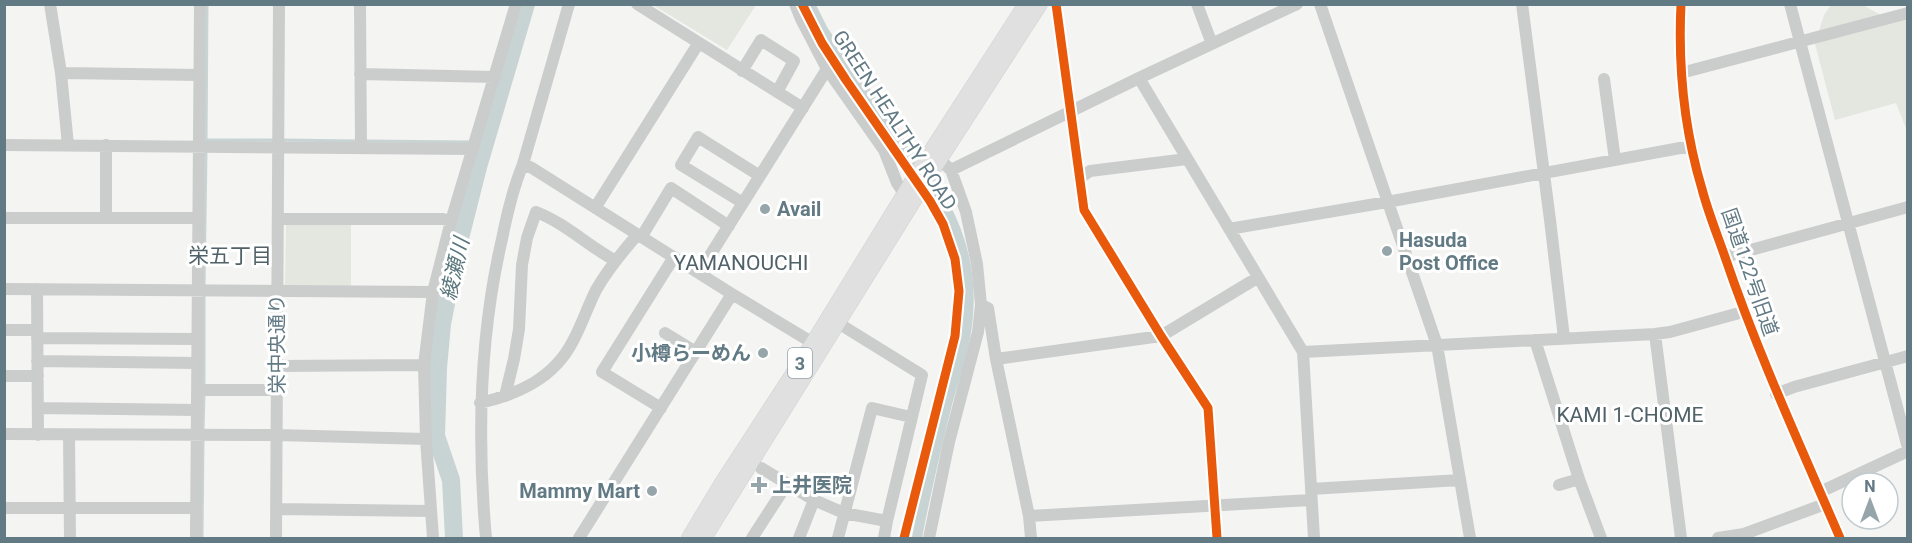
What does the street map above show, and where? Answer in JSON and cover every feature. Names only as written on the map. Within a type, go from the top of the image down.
[{"type":"main road","name":"3","points":[[938,164],[1026,4]]},
{"type":"main road","name":"3","points":[[689,538],[722,483],[911,192],[938,164],[1040,4]]},
{"type":"main road","name":"3","points":[[704,538],[838,323],[911,192]]},
{"type":"street","points":[[50,4],[61,73],[68,146]]},
{"type":"street","points":[[196,538],[200,4]]},
{"type":"street","name":"栄中央通り","points":[[276,538],[279,4]]},
{"type":"street","points":[[360,4],[361,148]]},
{"type":"street","points":[[433,538],[426,439],[424,365],[434,292],[451,221],[516,4]]},
{"type":"street","points":[[486,538],[481,467],[480,403],[484,344],[491,292],[507,213],[568,4]]},
{"type":"street","points":[[637,4],[803,108]]},
{"type":"street","points":[[795,4],[827,69],[884,150],[897,183],[911,192]]},
{"type":"street","points":[[1056,4],[1084,210],[1208,408],[1217,538]]},
{"type":"street","points":[[1197,4],[1212,44]]},
{"type":"street","points":[[929,538],[949,442],[978,332],[981,305],[977,264],[966,212],[938,164],[1071,112],[1298,4]]},
{"type":"street","points":[[1320,4],[1437,345],[1470,538]]},
{"type":"street","points":[[1522,4],[1564,338]]},
{"type":"street","name":"国道122号旧道","points":[[1681,4],[1681,73],[1691,146],[1702,189],[1743,312],[1776,394],[1840,538]]},
{"type":"street","points":[[1718,538],[1746,536],[1823,498],[1908,449],[1790,4]]},
{"type":"street","points":[[1681,73],[1908,13]]},
{"type":"street","points":[[742,71],[761,40],[794,62],[777,92]]},
{"type":"street","points":[[595,208],[698,44]]},
{"type":"street","points":[[699,273],[827,69]]},
{"type":"street","points":[[61,73],[200,75]]},
{"type":"street","points":[[360,74],[495,77]]},
{"type":"street","points":[[1140,78],[1303,352],[1314,538]]},
{"type":"street","points":[[1604,79],[1615,160]]},
{"type":"street","points":[[743,203],[681,165],[698,137],[760,176]]},
{"type":"street","points":[[4,145],[473,149]]},
{"type":"street","points":[[106,145],[106,218]]},
{"type":"street","points":[[1229,229],[1691,146]]},
{"type":"street","points":[[1079,179],[1090,171],[1188,159]]},
{"type":"street","points":[[523,164],[813,343]]},
{"type":"street","points":[[480,403],[523,390],[543,378],[561,360],[573,341],[597,288],[616,261],[640,235],[671,188],[729,226]]},
{"type":"street","points":[[1725,257],[1908,207]]},
{"type":"street","points":[[505,396],[519,329],[522,265],[527,238],[536,212],[552,218],[616,261]]},
{"type":"street","points":[[4,218],[199,218]]},
{"type":"street","points":[[278,219],[444,219],[451,221]]},
{"type":"street","points":[[661,408],[602,372],[674,257]]},
{"type":"street","points":[[996,359],[1161,336],[1257,278]]},
{"type":"street","points":[[4,289],[434,292]]},
{"type":"street","points":[[37,289],[38,435]]},
{"type":"street","points":[[579,538],[732,294]]},
{"type":"street","points":[[981,305],[988,308],[996,359],[1029,516],[1031,538]]},
{"type":"street","points":[[1303,352],[1655,334],[1743,312]]},
{"type":"street","points":[[838,323],[922,375],[884,538]]},
{"type":"street","points":[[4,330],[37,334],[197,339]]},
{"type":"street","points":[[665,333],[696,352]]},
{"type":"street","points":[[1655,334],[1681,538]]},
{"type":"street","points":[[1535,340],[1579,479],[1601,538]]},
{"type":"street","points":[[1776,394],[1794,387],[1908,357]]},
{"type":"street","points":[[38,361],[197,363]]},
{"type":"street","points":[[277,366],[424,365]]},
{"type":"street","points":[[4,376],[38,376]]},
{"type":"street","points":[[197,390],[277,390]]},
{"type":"street","points":[[38,408],[196,410]]},
{"type":"street","points":[[838,538],[872,408],[911,417]]},
{"type":"street","points":[[4,434],[277,435],[426,439]]},
{"type":"street","points":[[69,435],[70,538]]},
{"type":"street","points":[[761,468],[814,500],[844,513],[887,521]]},
{"type":"street","points":[[1559,485],[1579,479]]},
{"type":"street","points":[[1029,516],[1215,506],[1460,480]]},
{"type":"street","points":[[752,538],[787,484]]},
{"type":"street","points":[[799,538],[814,500]]},
{"type":"street","points":[[4,508],[196,508]]},
{"type":"street","points":[[276,509],[430,511]]},
{"type":"shaded area","points":[[653,5],[756,5],[727,50]]},
{"type":"shaded area","points":[[1831,5],[1863,5],[1891,21],[1907,16],[1907,131],[1896,103],[1835,120],[1815,44],[1824,15]]},
{"type":"shaded area","points":[[286,224],[351,225],[351,286],[285,286]]},
{"type":"waterway","points":[[206,144],[207,4]]},
{"type":"waterway","name":"綾瀬川","points":[[454,538],[451,480],[436,436],[442,324],[454,262],[478,167],[526,4]]},
{"type":"waterway","points":[[810,4],[823,30],[942,201],[957,233],[966,267],[969,302],[965,338],[947,404],[917,538]]},
{"type":"waterway","points":[[206,140],[276,140]]},
{"type":"waterway","points":[[283,140],[357,141]]},
{"type":"waterway","points":[[364,141],[471,142]]},
{"type":"waterway","name":"綾瀬川","points":[[477,144],[484,145]]},
{"type":"waterway","points":[[204,288],[206,150]]},
{"type":"waterway","points":[[204,294],[204,387]]},
{"type":"waterway","points":[[203,432],[204,393]]},
{"type":"waterway","points":[[202,538],[203,438]]},
{"type":"cycle path","name":"GREEN HEALTHY ROAD","points":[[802,4],[822,43],[846,80],[930,201],[943,224],[955,259],[959,291],[955,336],[904,538]]},
{"type":"cycle path","points":[[1056,4],[1084,210],[1208,408],[1217,538]]},
{"type":"cycle path","points":[[1681,4],[1680,51],[1684,97],[1691,144],[1704,198],[1751,329],[1840,538]]},
{"type":"place","name":"Avail","points":[[765,209]]},
{"type":"place","name":"Hasuda Post Office","points":[[1387,251]]},
{"type":"place","name":"小樽らーめん","points":[[763,353]]},
{"type":"place","name":"上井医院","points":[[759,485]]},
{"type":"place","name":"Mammy Mart","points":[[652,491]]},
{"type":"district","name":"栄五丁目","points":[[230,256]]},
{"type":"district","name":"YAMANOUCHI","points":[[741,263]]},
{"type":"district","name":"KAMI 1-CHOME","points":[[1630,415]]}]
